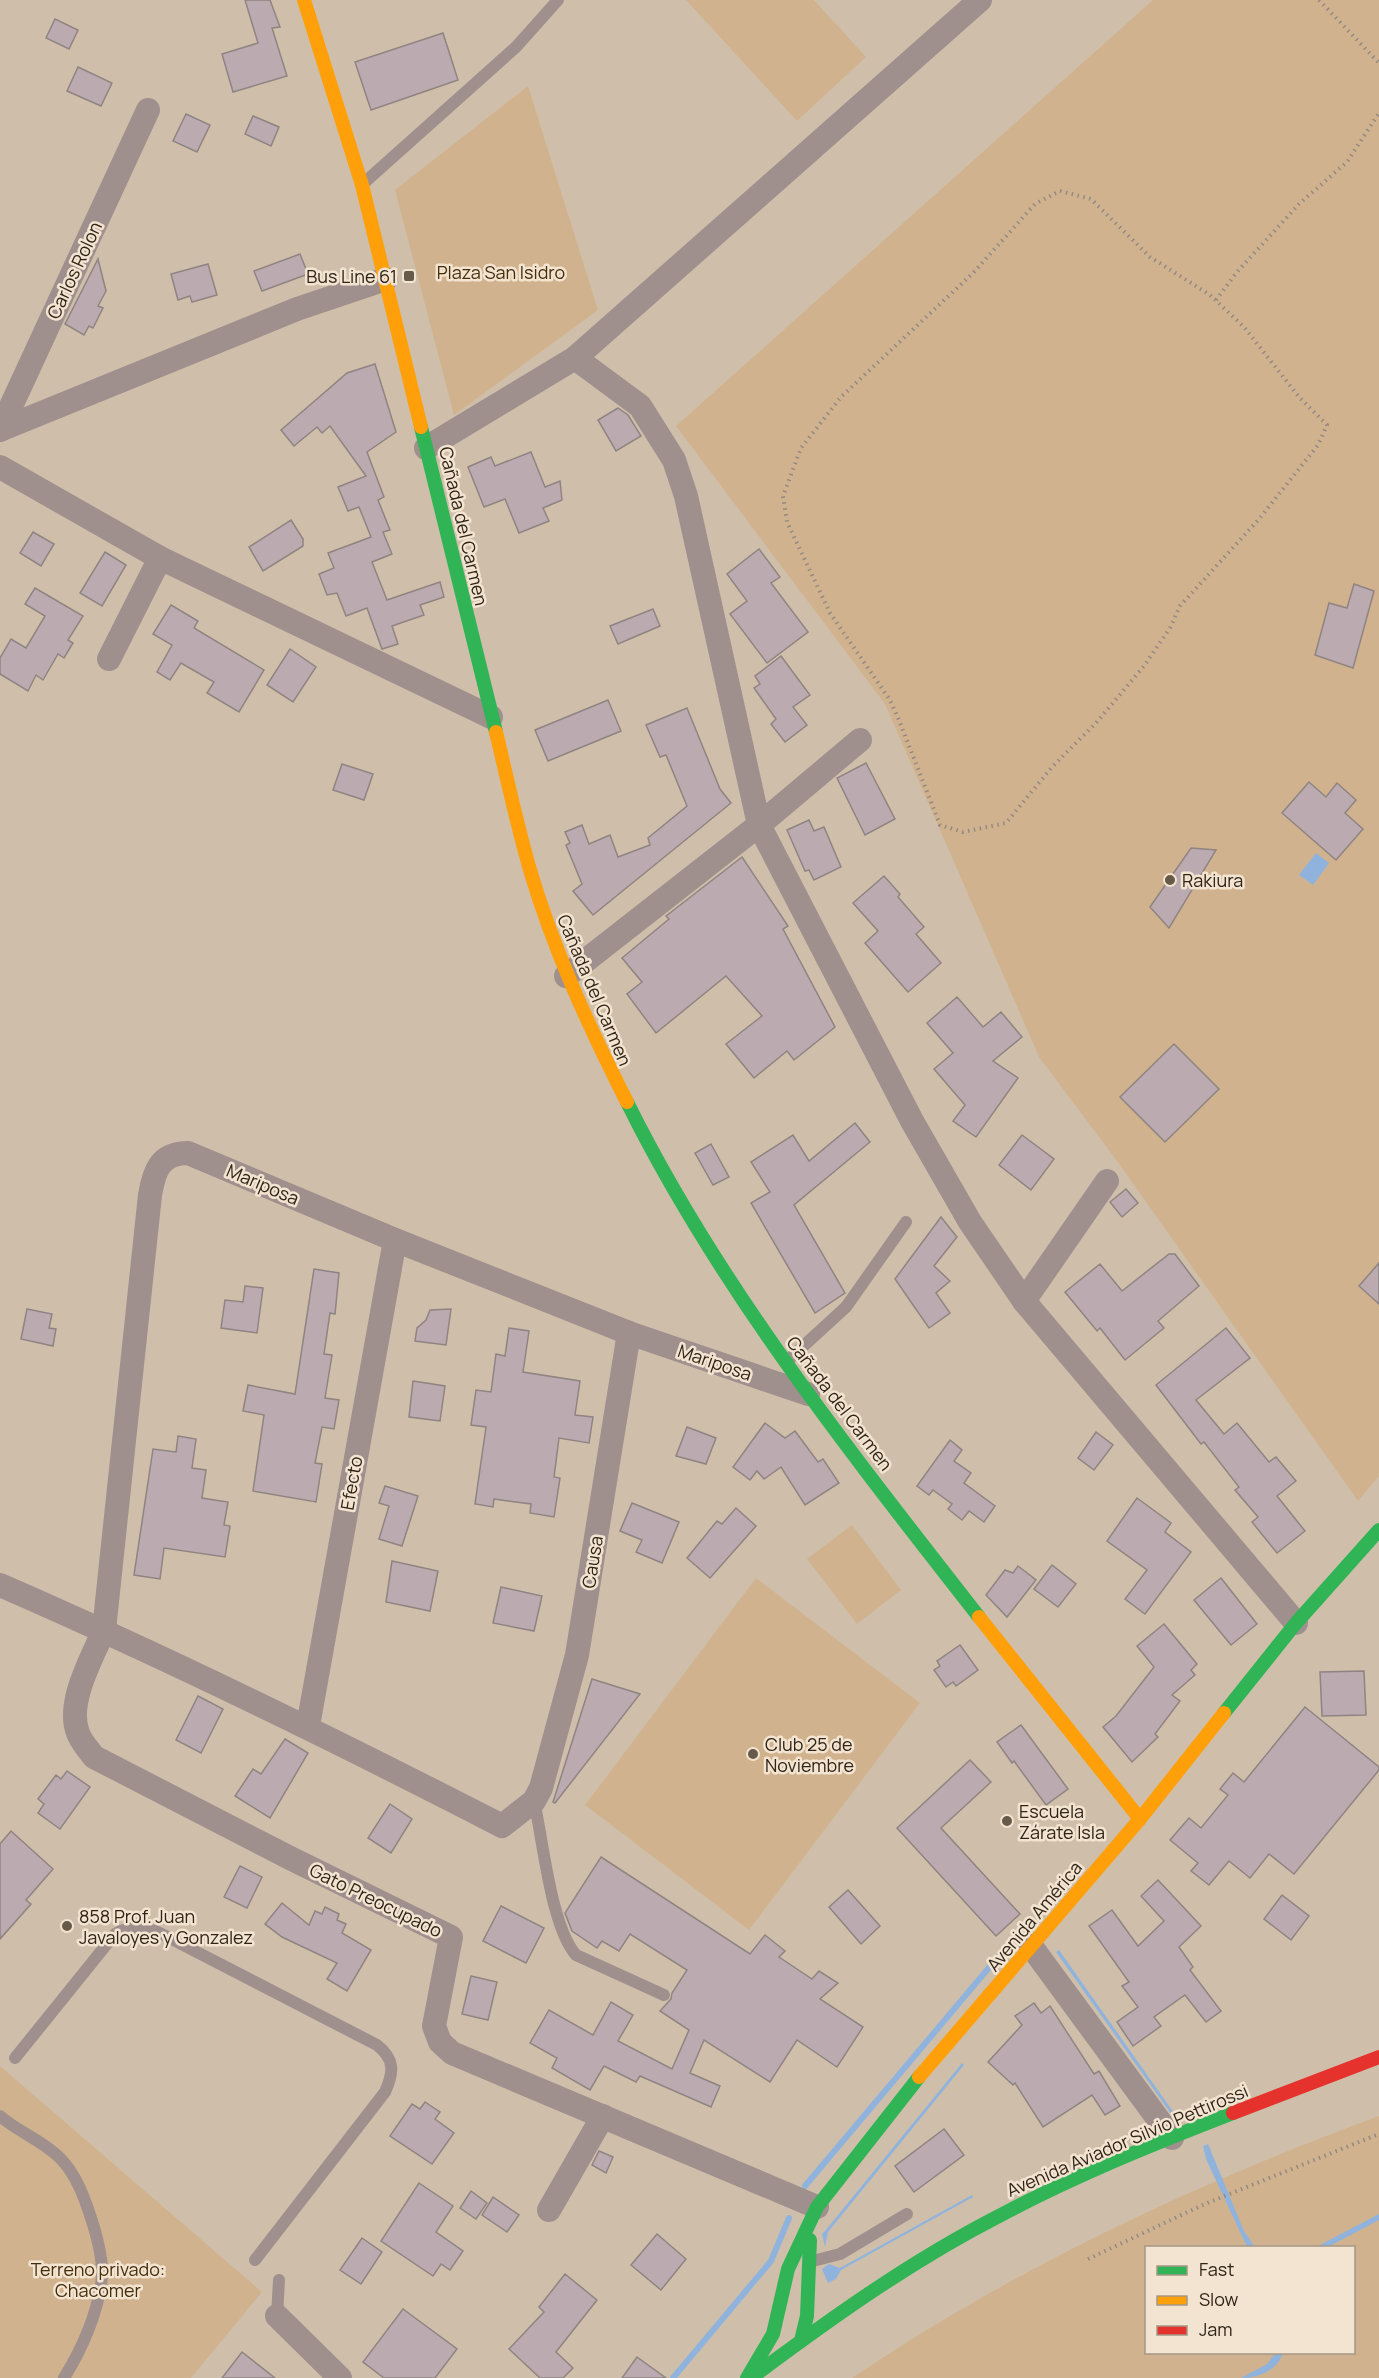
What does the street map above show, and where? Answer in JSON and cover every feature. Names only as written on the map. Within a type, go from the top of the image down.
[{"type":"street","name":"Cañada del Carmen","points":[[304,0],[362,185],[530,870],[566,976],[629,1111],[729,1276],[808,1394],[995,1640],[1140,1819]]},
{"type":"street","points":[[426,448],[575,358],[980,0]]},
{"type":"street","name":"Carlos Rolon","points":[[0,430],[148,110]]},
{"type":"street","points":[[0,430],[297,309],[386,279]]},
{"type":"street","points":[[575,358],[640,406],[674,460],[686,496],[759,825],[912,1121],[970,1222],[1024,1300],[1296,1623]]},
{"type":"street","points":[[0,468],[160,558],[491,717]]},
{"type":"street","points":[[109,659],[160,558]]},
{"type":"street","points":[[566,976],[759,825],[860,740]]},
{"type":"street","name":"Mariposa","points":[[104,1630],[153,1176],[159,1163],[177,1153],[188,1152],[395,1240],[629,1333],[808,1394]]},
{"type":"street","points":[[1024,1300],[1107,1181]]},
{"type":"street","name":"Efecto","points":[[308,1726],[395,1240]]},
{"type":"street","name":"Causa","points":[[538,1795],[577,1655],[629,1333]]},
{"type":"street","name":"Avenida América","points":[[749,2378],[773,2334],[788,2269],[815,2212],[929,2065],[1140,1819],[1296,1623],[1379,1530]]},
{"type":"street","points":[[0,1585],[104,1630],[308,1726],[502,1826],[538,1795]]},
{"type":"street","name":"Gato Preocupado","points":[[104,1630],[79,1688],[75,1720],[78,1735],[94,1757],[292,1859],[451,1937],[434,2026],[440,2042],[452,2053],[603,2116],[815,2212]]},
{"type":"street","points":[[1032,1946],[1172,2138]]},
{"type":"street","name":"Avenida Aviador Silvio Pettirossi","points":[[749,2378],[845,2308],[920,2260],[998,2216],[1075,2178],[1379,2056]]},
{"type":"street","points":[[549,2210],[603,2116]]},
{"type":"street","points":[[801,2341],[805,2330],[810,2294],[808,2262],[815,2212]]},
{"type":"street","points":[[277,2316],[340,2378]]},
{"type":"lane","points":[[362,185],[516,47],[554,2]]},
{"type":"lane","points":[[786,1361],[846,1307],[906,1222]]},
{"type":"lane","points":[[538,1795],[556,1904],[570,1948],[576,1954],[664,1995]]},
{"type":"lane","points":[[15,2058],[115,1934],[126,1928],[139,1927],[156,1931],[377,2045],[388,2053],[393,2075],[385,2092],[255,2260]]},
{"type":"lane","points":[[2,2120],[35,2138],[61,2159],[82,2190],[99,2248],[102,2276],[93,2317],[75,2360],[64,2378]]},
{"type":"lane","points":[[808,2262],[840,2254],[907,2214]]},
{"type":"lane","points":[[277,2316],[279,2280]]},
{"type":"path","points":[[1319,0],[1379,63]]},
{"type":"path","points":[[1216,300],[1237,272],[1299,204],[1347,162],[1379,114]]},
{"type":"path","points":[[1060,191],[1091,199],[1150,257],[1216,300],[1244,327],[1299,397],[1328,426],[1318,445],[1259,519],[1180,606],[1170,628],[1144,666],[1096,723],[1052,767],[1006,823],[963,832],[940,825],[890,700],[830,613],[787,522],[783,496],[801,448],[841,397],[973,273],[1035,204],[1060,191]]},
{"type":"path","points":[[1088,2259],[1207,2203],[1379,2134]]},
{"type":"green space","points":[[686,0],[814,0],[866,57],[797,121]]},
{"type":"green space","name":"Rakiura","points":[[1153,0],[1379,0],[1379,1476],[1358,1501],[1117,1161],[1039,1057],[885,704],[676,426]]},
{"type":"green space","name":"Plaza San Isidro","points":[[528,86],[598,310],[454,415],[395,190]]},
{"type":"green space","points":[[852,1525],[901,1590],[857,1624],[807,1559]]},
{"type":"green space","name":"Club 25 de Noviembre","points":[[756,1578],[920,1703],[749,1930],[585,1805]]},
{"type":"green space","name":"Terreno privado: Chacomer","points":[[0,2066],[262,2292],[191,2378],[0,2378]]},
{"type":"green space","points":[[1379,2116],[1379,2378],[852,2378],[977,2300],[1042,2265],[1107,2231],[1242,2170]]},
{"type":"water","points":[[1316,853],[1329,863],[1313,885],[1299,875]]},
{"type":"water","points":[[1059,1950],[1174,2113],[1172,2115],[1056,1952]]},
{"type":"water","points":[[962,2063],[964,2065],[828,2232],[825,2247],[822,2234]]},
{"type":"water","points":[[1208,2144],[1244,2231],[1254,2246],[1247,2246],[1206,2159],[1203,2146]]},
{"type":"water","points":[[972,2195],[973,2197],[841,2270],[836,2279],[828,2283],[822,2269],[829,2264],[840,2268]]},
{"type":"water","points":[[1379,2214],[1379,2220],[1330,2246],[1318,2246]]},
{"type":"water","points":[[1274,2354],[1282,2354],[1272,2369],[1254,2377],[1241,2378],[1267,2364]]},
{"type":"building","points":[[245,0],[270,0],[280,27],[272,28],[287,76],[233,92],[222,54],[258,43]]},
{"type":"building","points":[[55,19],[78,30],[69,49],[46,38]]},
{"type":"building","points":[[443,33],[458,80],[371,110],[355,62]]},
{"type":"building","points":[[78,67],[112,83],[101,106],[67,91]]},
{"type":"building","points":[[186,114],[210,125],[197,152],[173,141]]},
{"type":"building","points":[[253,116],[279,127],[271,146],[245,134]]},
{"type":"building","points":[[300,254],[308,274],[262,291],[254,271]]},
{"type":"building","points":[[98,259],[106,291],[98,306],[103,308],[93,328],[89,326],[84,335],[65,324]]},
{"type":"building","points":[[208,264],[217,295],[192,302],[190,296],[178,300],[171,274]]},
{"type":"building","points":[[375,364],[396,432],[367,452],[384,497],[378,500],[390,530],[383,532],[392,554],[372,562],[387,600],[440,582],[444,597],[420,605],[424,615],[392,626],[398,644],[382,649],[367,608],[346,616],[337,593],[327,595],[319,574],[334,568],[328,553],[371,537],[359,507],[348,511],[338,487],[366,476],[330,426],[322,433],[317,427],[294,446],[281,430],[347,373]]},
{"type":"building","points":[[618,408],[628,415],[641,436],[616,451],[598,420]]},
{"type":"building","points":[[531,452],[545,487],[560,481],[562,500],[543,508],[549,521],[519,533],[505,499],[484,507],[468,467],[491,457],[495,466]]},
{"type":"building","points":[[291,520],[303,539],[303,546],[263,571],[249,547]]},
{"type":"building","points":[[33,532],[54,544],[41,566],[20,553]]},
{"type":"building","points":[[759,549],[780,577],[771,583],[808,632],[767,663],[730,614],[747,601],[727,574]]},
{"type":"building","points":[[105,552],[126,565],[102,606],[80,593]]},
{"type":"building","points":[[1354,584],[1374,591],[1353,668],[1315,655],[1329,603],[1347,608]]},
{"type":"building","points":[[35,588],[83,616],[68,640],[73,643],[64,658],[58,654],[43,680],[36,675],[28,691],[0,674],[0,658],[11,639],[26,648],[45,616],[25,604]]},
{"type":"building","points":[[171,605],[198,621],[194,628],[264,670],[239,712],[207,693],[214,682],[181,663],[170,680],[157,672],[172,645],[153,634]]},
{"type":"building","points":[[653,609],[660,626],[618,644],[610,626]]},
{"type":"building","points":[[290,649],[316,667],[293,702],[267,685]]},
{"type":"building","points":[[781,656],[810,695],[793,707],[807,725],[785,742],[771,724],[776,719],[754,688],[760,684],[755,676]]},
{"type":"building","points":[[608,700],[621,731],[548,761],[535,730]]},
{"type":"building","points":[[687,708],[720,789],[731,803],[593,915],[573,891],[582,884],[566,845],[570,843],[565,832],[582,825],[589,844],[610,835],[618,857],[650,845],[648,838],[687,806],[666,755],[660,757],[646,725]]},
{"type":"building","points":[[866,763],[895,819],[865,835],[837,778]]},
{"type":"building","points":[[342,764],[373,774],[364,800],[333,790]]},
{"type":"building","points":[[1309,782],[1326,797],[1337,783],[1356,800],[1345,813],[1363,829],[1336,860],[1282,813]]},
{"type":"building","points":[[809,820],[814,831],[824,827],[841,867],[814,880],[809,870],[805,871],[787,830]]},
{"type":"building","points":[[1191,848],[1216,850],[1169,928],[1150,907]]},
{"type":"building","points":[[742,857],[788,926],[783,929],[835,1027],[794,1060],[787,1051],[754,1078],[726,1044],[762,1016],[726,976],[656,1033],[627,994],[642,982],[622,958],[669,919],[666,916]]},
{"type":"building","points":[[884,876],[900,894],[898,897],[924,927],[916,934],[941,963],[908,992],[865,943],[878,931],[853,903]]},
{"type":"building","points":[[957,997],[983,1027],[1001,1012],[1022,1037],[993,1061],[1018,1078],[976,1137],[953,1121],[965,1105],[934,1069],[953,1053],[927,1023]]},
{"type":"building","points":[[1174,1044],[1219,1089],[1165,1142],[1120,1097]]},
{"type":"building","points":[[855,1123],[870,1142],[794,1205],[845,1293],[815,1313],[751,1203],[770,1192],[751,1162],[793,1135],[809,1161]]},
{"type":"building","points":[[1022,1135],[1054,1159],[1031,1190],[999,1165]]},
{"type":"building","points":[[711,1144],[729,1177],[713,1185],[695,1153]]},
{"type":"building","points":[[1126,1189],[1138,1203],[1122,1217],[1110,1202]]},
{"type":"building","points":[[941,1217],[957,1237],[934,1266],[950,1281],[936,1293],[950,1313],[929,1328],[895,1279]]},
{"type":"building","points":[[1169,1254],[1175,1254],[1199,1286],[1158,1321],[1164,1328],[1125,1360],[1100,1328],[1097,1331],[1065,1292],[1100,1264],[1122,1291]]},
{"type":"building","points":[[1379,1263],[1379,1304],[1359,1286]]},
{"type":"building","points":[[314,1269],[339,1273],[335,1314],[330,1313],[324,1354],[332,1355],[325,1398],[339,1400],[334,1429],[322,1427],[315,1463],[322,1464],[316,1502],[253,1491],[264,1415],[243,1411],[248,1385],[295,1394]]},
{"type":"building","points":[[245,1286],[263,1288],[257,1333],[221,1328],[225,1300],[243,1302]]},
{"type":"building","points":[[27,1309],[52,1314],[49,1328],[56,1329],[53,1346],[21,1339]]},
{"type":"building","points":[[451,1309],[446,1345],[415,1341],[417,1328],[426,1320],[430,1310]]},
{"type":"building","points":[[509,1328],[529,1331],[523,1372],[580,1381],[575,1415],[593,1417],[589,1443],[559,1438],[554,1477],[560,1478],[554,1517],[530,1513],[531,1504],[494,1499],[493,1507],[475,1504],[486,1427],[471,1425],[476,1390],[491,1392],[496,1354],[505,1356]]},
{"type":"building","points":[[1226,1328],[1250,1358],[1196,1400],[1224,1434],[1237,1423],[1269,1462],[1276,1457],[1296,1481],[1277,1496],[1305,1531],[1277,1553],[1252,1522],[1258,1517],[1235,1490],[1239,1487],[1204,1442],[1201,1444],[1156,1385]]},
{"type":"building","points":[[413,1381],[445,1386],[440,1421],[409,1417]]},
{"type":"building","points":[[765,1423],[785,1438],[795,1431],[818,1462],[823,1459],[839,1483],[805,1505],[781,1467],[764,1479],[757,1471],[750,1480],[733,1467]]},
{"type":"building","points":[[687,1427],[716,1438],[706,1464],[676,1456]]},
{"type":"building","points":[[1096,1432],[1113,1445],[1094,1470],[1078,1458]]},
{"type":"building","points":[[178,1436],[196,1439],[192,1468],[206,1470],[202,1498],[228,1502],[224,1525],[230,1526],[225,1557],[164,1548],[160,1579],[134,1575],[153,1449],[176,1452]]},
{"type":"building","points":[[950,1440],[962,1450],[954,1461],[971,1473],[964,1483],[995,1506],[984,1522],[969,1511],[962,1520],[948,1509],[952,1504],[933,1490],[929,1495],[917,1486]]},
{"type":"building","points":[[385,1486],[418,1496],[402,1546],[379,1539],[389,1506],[379,1503]]},
{"type":"building","points":[[1137,1498],[1171,1523],[1165,1532],[1191,1552],[1145,1614],[1125,1599],[1147,1570],[1107,1541]]},
{"type":"building","points":[[632,1503],[679,1522],[662,1563],[636,1552],[642,1540],[620,1531]]},
{"type":"building","points":[[736,1508],[756,1526],[710,1578],[687,1558],[717,1521],[722,1524]]},
{"type":"building","points":[[392,1561],[438,1571],[430,1611],[386,1602]]},
{"type":"building","points":[[1052,1565],[1076,1584],[1058,1607],[1034,1589]]},
{"type":"building","points":[[1018,1566],[1036,1580],[1007,1617],[986,1595],[1005,1570],[1013,1573]]},
{"type":"building","points":[[1221,1578],[1257,1624],[1231,1645],[1194,1600]]},
{"type":"building","points":[[501,1587],[542,1596],[534,1631],[493,1623]]},
{"type":"building","points":[[1164,1624],[1197,1664],[1191,1670],[1195,1675],[1172,1695],[1180,1701],[1155,1734],[1158,1737],[1132,1762],[1103,1727],[1116,1716],[1154,1667],[1137,1646]]},
{"type":"building","points":[[960,1645],[978,1670],[956,1686],[953,1682],[946,1687],[934,1670],[940,1666],[937,1661]]},
{"type":"building","points":[[1364,1671],[1366,1715],[1322,1716],[1320,1672]]},
{"type":"building","points":[[592,1679],[640,1694],[555,1803],[553,1802]]},
{"type":"building","points":[[198,1696],[223,1709],[201,1753],[176,1740]]},
{"type":"building","points":[[1305,1707],[1379,1767],[1379,1770],[1294,1874],[1269,1854],[1250,1878],[1229,1861],[1209,1885],[1191,1871],[1198,1863],[1170,1840],[1189,1818],[1201,1828],[1228,1795],[1220,1789],[1233,1773],[1244,1782]]},
{"type":"building","points":[[1021,1725],[1068,1789],[1046,1805],[997,1742]]},
{"type":"building","points":[[285,1739],[308,1753],[270,1818],[235,1796],[253,1769],[261,1774]]},
{"type":"building","points":[[970,1760],[991,1782],[941,1828],[1020,1914],[996,1936],[897,1828]]},
{"type":"building","points":[[67,1771],[90,1787],[60,1829],[38,1813],[44,1804],[38,1799],[56,1775],[61,1779]]},
{"type":"building","points":[[390,1804],[412,1819],[391,1853],[368,1838]]},
{"type":"building","points":[[11,1831],[53,1869],[26,1900],[31,1904],[0,1939],[0,1844]]},
{"type":"building","points":[[601,1857],[750,1954],[765,1935],[785,1951],[779,1957],[812,1979],[819,1971],[838,1983],[820,1999],[863,2027],[837,2067],[797,2040],[770,2082],[704,2040],[690,2073],[720,2086],[711,2107],[640,2076],[636,2082],[604,2066],[590,2090],[552,2068],[557,2058],[530,2043],[549,2010],[593,2035],[611,2002],[633,2015],[618,2041],[672,2069],[689,2030],[660,2011],[671,1999],[672,1993],[687,1970],[630,1934],[619,1951],[602,1941],[597,1948],[572,1931],[565,1913]]},
{"type":"building","points":[[240,1866],[262,1877],[247,1908],[224,1897]]},
{"type":"building","points":[[1158,1880],[1201,1926],[1179,1947],[1193,1967],[1190,1970],[1221,2011],[1206,2022],[1185,1995],[1154,2017],[1161,2026],[1133,2046],[1117,2022],[1138,2007],[1122,1986],[1129,1982],[1089,1926],[1112,1910],[1138,1946],[1164,1921],[1141,1896]]},
{"type":"building","points":[[848,1890],[880,1926],[861,1944],[829,1907]]},
{"type":"building","points":[[1282,1895],[1309,1916],[1291,1940],[1264,1919]]},
{"type":"building","points":[[282,1903],[309,1925],[315,1911],[322,1914],[325,1907],[339,1914],[337,1920],[346,1924],[342,1933],[371,1950],[347,1991],[327,1979],[337,1963],[282,1937],[265,1924]]},
{"type":"building","points":[[501,1906],[544,1928],[526,1963],[483,1941]]},
{"type":"building","points":[[471,1976],[497,1982],[488,2020],[462,2014]]},
{"type":"building","points":[[1034,2003],[1041,2013],[1050,2006],[1094,2074],[1099,2071],[1120,2106],[1105,2115],[1092,2095],[1043,2127],[1015,2083],[1013,2085],[988,2062],[1022,2025],[1015,2016]]},
{"type":"building","points":[[425,2102],[440,2112],[435,2119],[454,2133],[432,2164],[390,2136],[412,2104],[420,2109]]},
{"type":"building","points":[[944,2129],[964,2155],[914,2192],[895,2166]]},
{"type":"building","points":[[599,2151],[613,2157],[606,2173],[592,2165]]},
{"type":"building","points":[[419,2183],[453,2206],[436,2232],[463,2251],[450,2270],[441,2264],[433,2276],[381,2241]]},
{"type":"building","points":[[471,2191],[487,2203],[476,2219],[460,2208]]},
{"type":"building","points":[[493,2197],[519,2215],[507,2232],[482,2215]]},
{"type":"building","points":[[657,2234],[686,2259],[661,2290],[631,2265]]},
{"type":"building","points":[[362,2238],[382,2252],[361,2284],[340,2270]]},
{"type":"building","points":[[565,2274],[597,2300],[556,2352],[573,2368],[563,2378],[540,2378],[509,2349],[544,2312],[539,2307]]},
{"type":"building","points":[[403,2309],[457,2349],[435,2378],[384,2378],[363,2362]]},
{"type":"building","points":[[242,2352],[275,2378],[222,2378]]},
{"type":"building","points":[[637,2357],[666,2378],[622,2378]]},
{"type":"waterway","points":[[805,2186],[1019,1932]]},
{"type":"waterway","points":[[673,2378],[771,2261],[789,2218]]},
{"type":"traffic: fast","points":[[421,427],[496,732]]},
{"type":"traffic: fast","points":[[627,1102],[663,1171],[745,1304],[883,1494],[979,1617]]},
{"type":"traffic: fast","points":[[1224,1713],[1296,1623],[1379,1530]]},
{"type":"traffic: fast","points":[[747,2378],[773,2334],[788,2269],[817,2207],[919,2077]]},
{"type":"traffic: fast","points":[[751,2378],[903,2271],[966,2233],[1085,2174],[1233,2113]]},
{"type":"traffic: fast","points":[[801,2341],[807,2316],[810,2240]]},
{"type":"traffic: slow","points":[[304,0],[362,185],[421,427]]},
{"type":"traffic: slow","points":[[496,732],[525,853],[550,930],[586,1017],[627,1102]]},
{"type":"traffic: slow","points":[[979,1617],[1140,1819]]},
{"type":"traffic: slow","points":[[919,2077],[1140,1819],[1224,1713]]},
{"type":"traffic: jam","points":[[1233,2113],[1379,2057]]},
{"type":"place","name":"Bus Line 61","points":[[409,276]]},
{"type":"place","name":"Rakiura","points":[[1170,880]]},
{"type":"place","name":"Club 25 de Noviembre","points":[[753,1754]]},
{"type":"place","name":"Escuela Zárate Isla","points":[[1007,1821]]},
{"type":"place","name":"858 Prof. Juan Javaloyes y Gonzalez","points":[[67,1926]]}]
